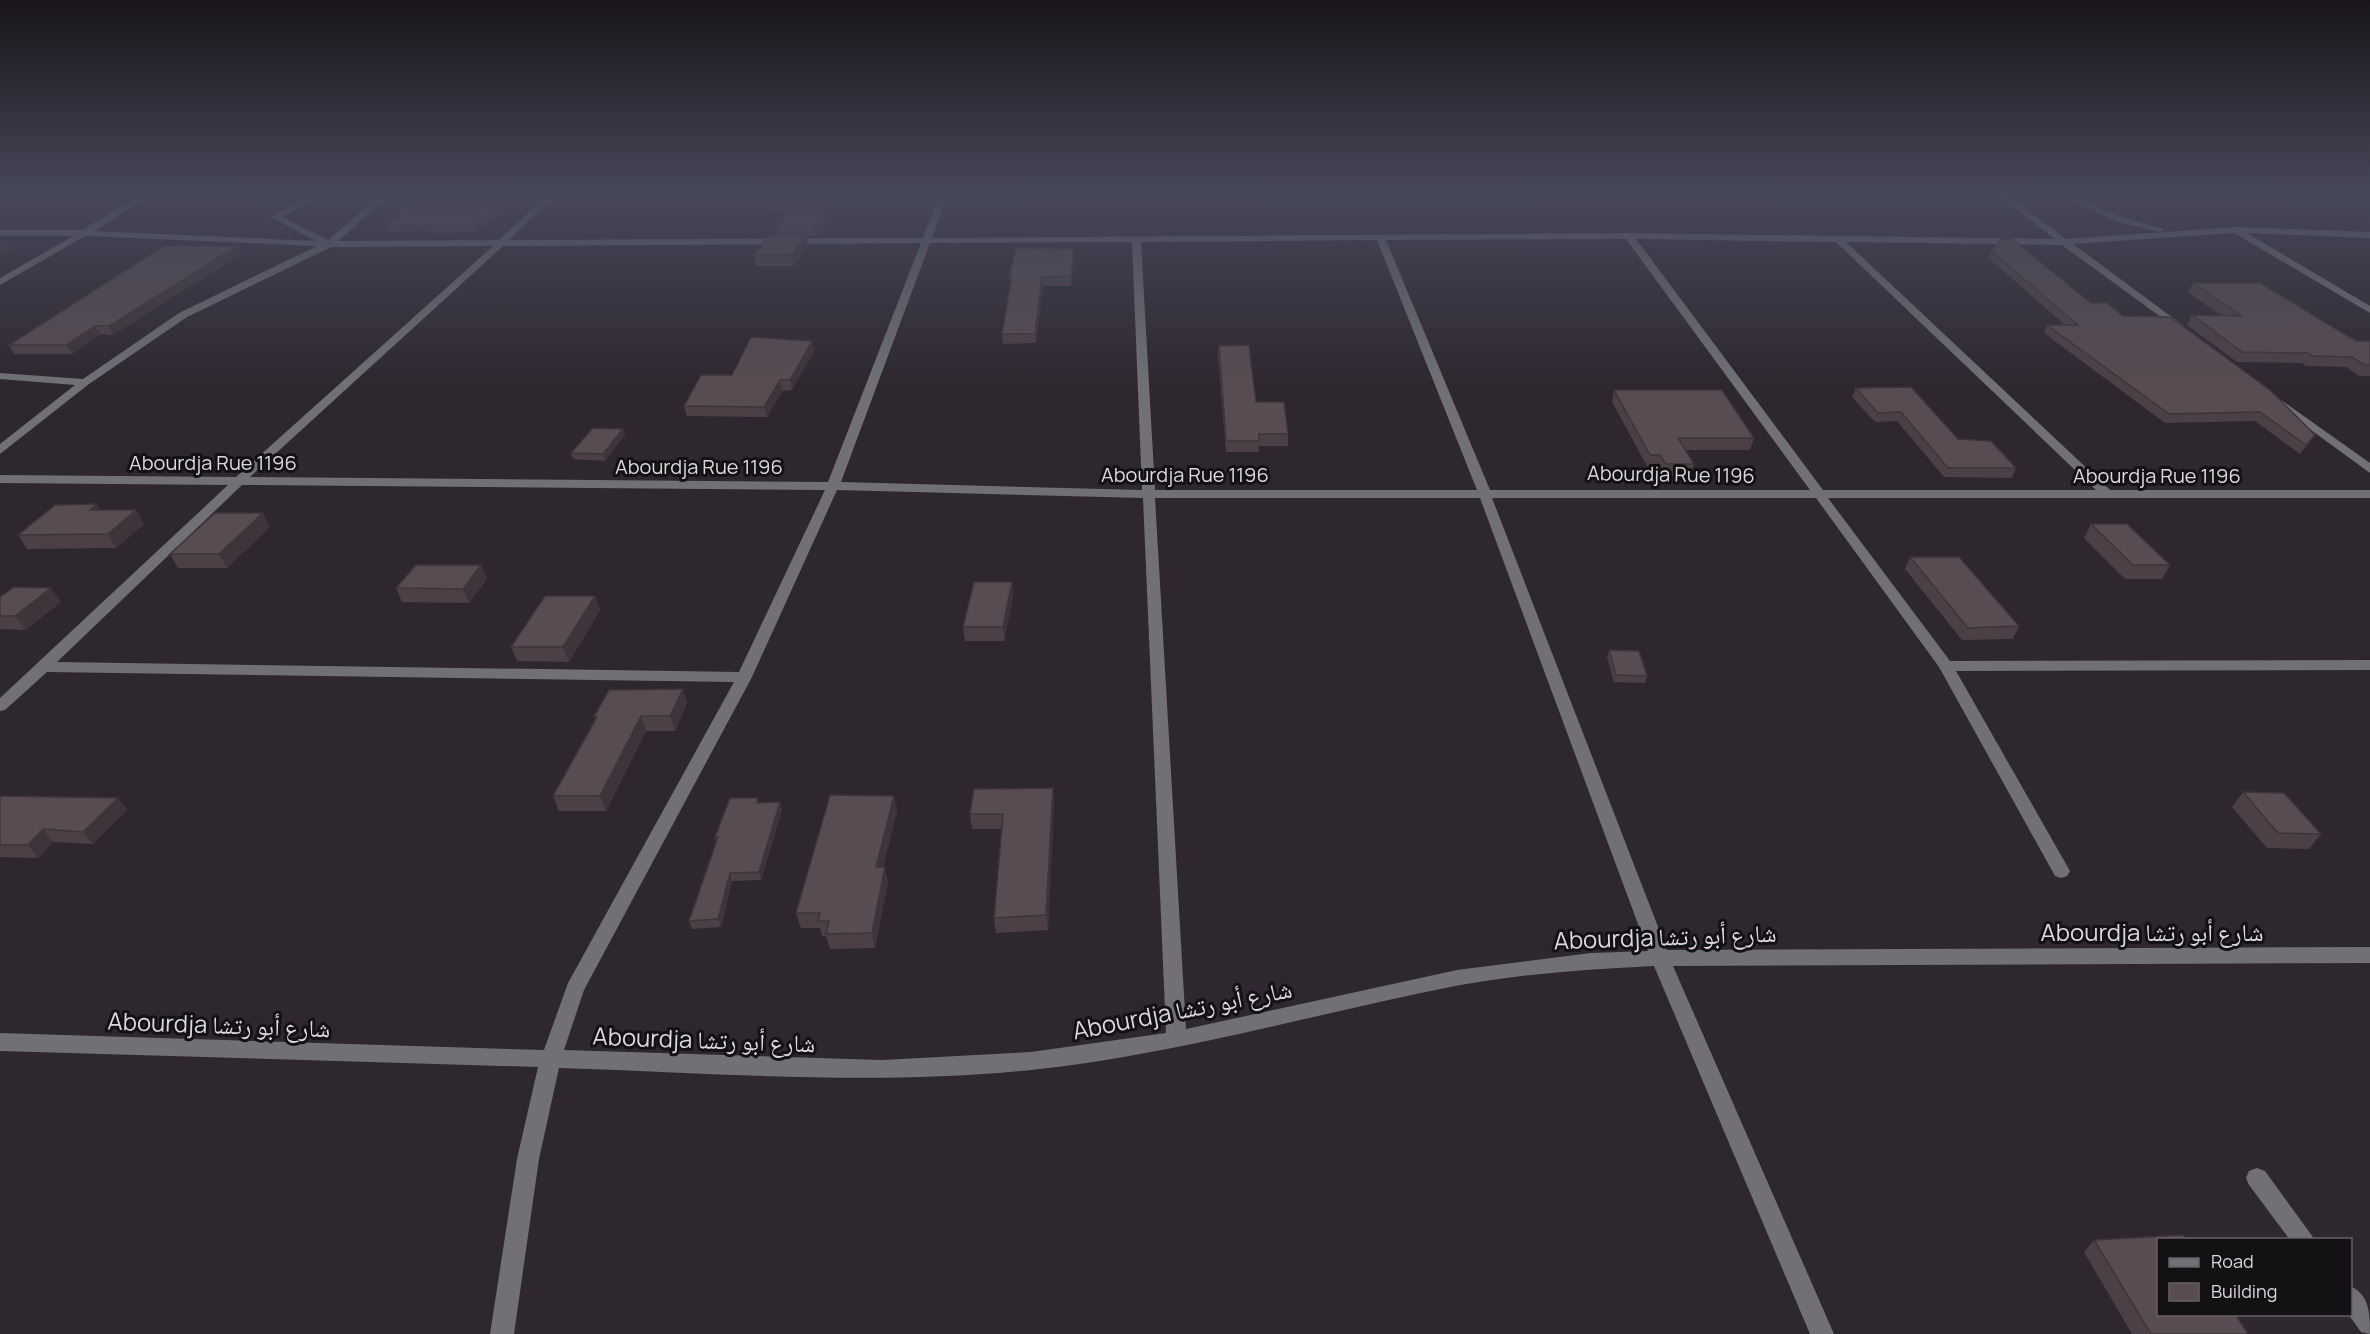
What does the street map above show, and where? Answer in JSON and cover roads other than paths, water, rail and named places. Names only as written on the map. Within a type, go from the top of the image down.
[{"type":"street","points":[[0,282],[40,259]]},
{"type":"street","points":[[0,450],[85,382],[183,315],[298,259]]},
{"type":"street","points":[[0,705],[45,667],[240,481],[484,259]]},
{"type":"street","points":[[502,1334],[535,1121],[549,1060],[575,989],[744,676],[833,486],[920,259]]},
{"type":"street","points":[[1137,259],[1176,1040]]},
{"type":"street","points":[[1390,259],[1484,492],[1660,958],[1822,1334]]},
{"type":"street","points":[[1646,259],[1946,666],[2061,871]]},
{"type":"street","points":[[1860,259],[2107,494]]},
{"type":"street","points":[[2087,259],[2188,334]]},
{"type":"street","points":[[2285,259],[2370,310]]},
{"type":"street","points":[[0,376],[85,382]]},
{"type":"street","points":[[2265,391],[2370,469]]},
{"type":"street","name":"Abourdja Rue 1196","points":[[0,479],[833,486],[1149,494],[1484,492],[1820,495],[2370,494]]},
{"type":"street","points":[[1946,666],[2370,665]]},
{"type":"street","points":[[45,667],[744,676]]},
{"type":"street","name":"Abourdja شارع أبو رتشا","points":[[0,1042],[882,1069],[1031,1060],[1176,1040],[1457,978],[1580,962],[1660,958],[2370,955]]},
{"type":"street","points":[[2257,1178],[2303,1238]]},
{"type":"street","points":[[2352,1300],[2370,1323]]}]
